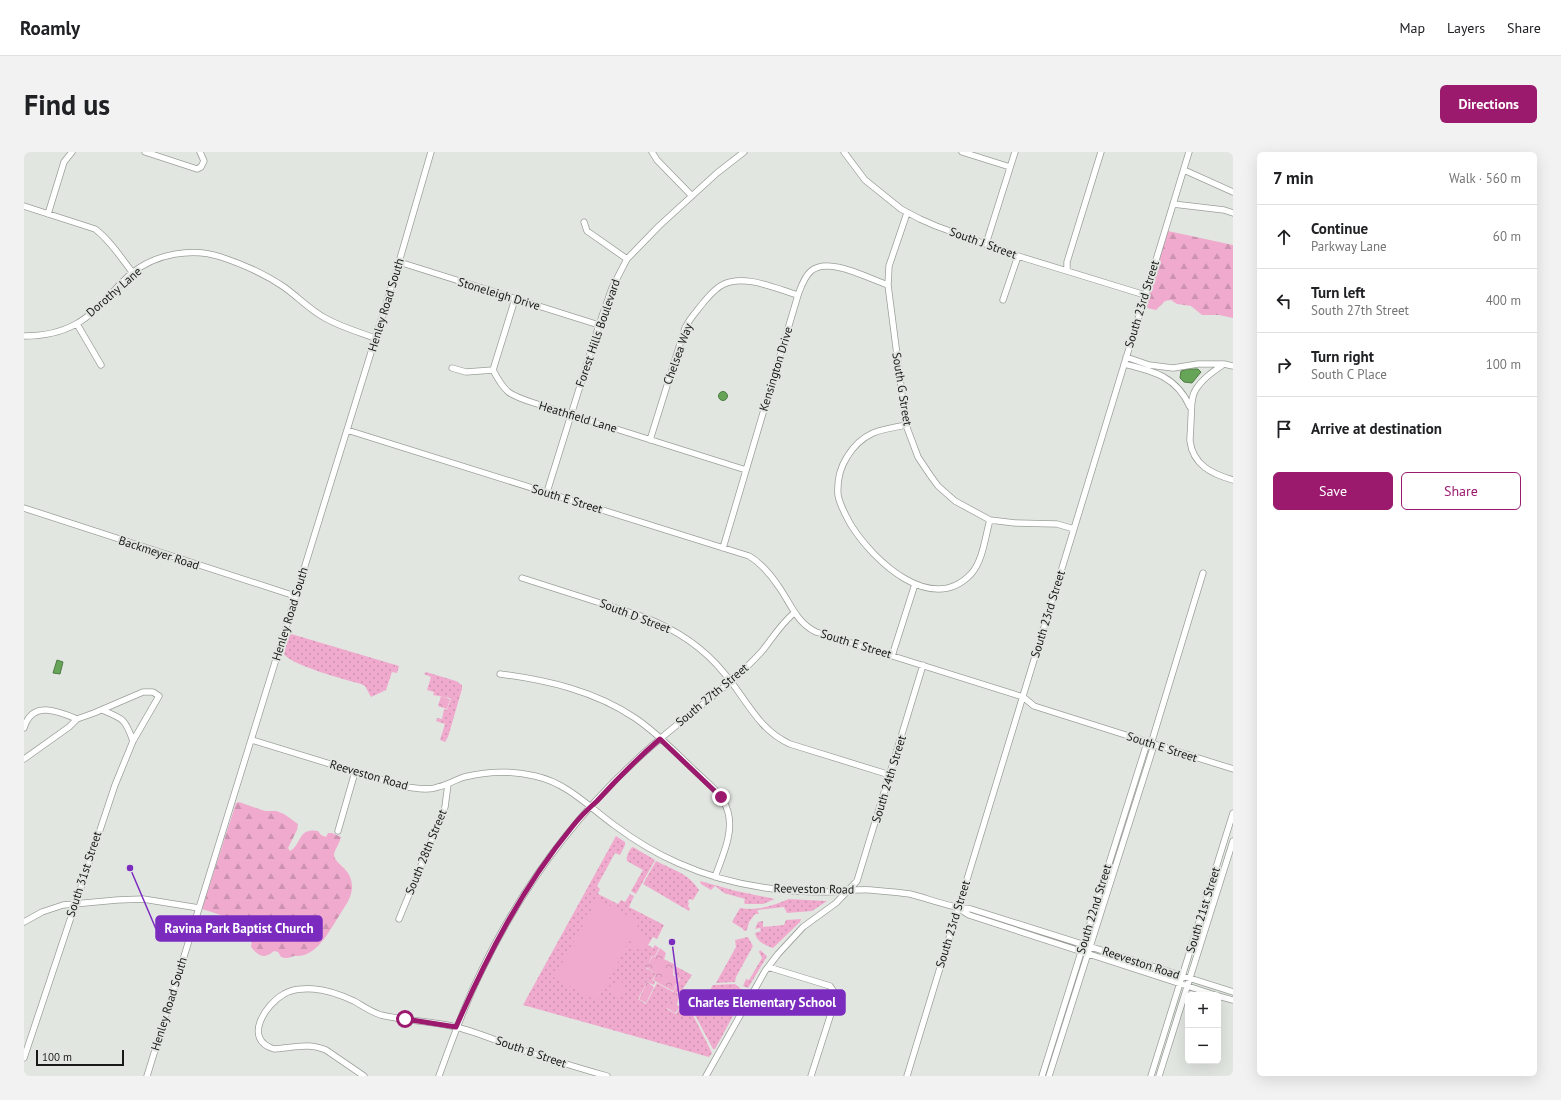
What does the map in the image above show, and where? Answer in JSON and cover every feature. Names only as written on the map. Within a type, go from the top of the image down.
[{"type":"street","points":[[145,152],[197,169],[201,167],[204,161],[200,152]]},
{"type":"street","name":"Henley Road South","points":[[147,1076],[399,262],[431,152]]},
{"type":"street","points":[[652,152],[656,160],[692,196]]},
{"type":"street","name":"Forest Hills Boulevard","points":[[547,492],[599,325],[612,288],[626,260],[659,226],[717,173],[744,152]]},
{"type":"street","name":"South J Street","points":[[844,152],[865,180],[907,213],[936,226],[1018,256],[1145,294]]},
{"type":"street","points":[[962,152],[1010,168]]},
{"type":"street","points":[[986,244],[1015,152]]},
{"type":"street","points":[[1067,270],[1067,262],[1101,152]]},
{"type":"street","name":"South 23rd Street","points":[[906,1076],[1189,152]]},
{"type":"street","points":[[48,214],[64,162],[71,154]]},
{"type":"street","points":[[1184,170],[1233,192]]},
{"type":"street","points":[[1173,204],[1224,210],[1233,213]]},
{"type":"street","points":[[24,206],[95,229],[101,233],[133,273]]},
{"type":"street","name":"South G Street","points":[[907,213],[889,266],[888,285],[906,425],[918,457],[938,486],[955,501],[990,520],[1015,523],[1057,524],[1074,529]]},
{"type":"street","points":[[584,222],[587,231],[626,260]]},
{"type":"street","name":"Dorothy Lane","points":[[24,336],[49,334],[77,324],[93,312],[133,273],[156,260],[174,254],[197,253],[221,257],[259,273],[278,283],[323,317],[341,326],[375,338]]},
{"type":"street","points":[[1003,300],[1018,256]]},
{"type":"street","name":"Stoneleigh Drive","points":[[399,262],[599,325]]},
{"type":"street","name":"Kensington Drive","points":[[723,548],[798,295],[804,280],[812,270],[827,266],[845,268],[888,285]]},
{"type":"street","name":"Chelsea Way","points":[[650,440],[685,328],[692,316],[711,294],[726,283],[742,280],[798,295]]},
{"type":"street","points":[[452,368],[466,372],[493,370],[515,299]]},
{"type":"street","points":[[77,324],[101,365]]},
{"type":"street","points":[[1126,357],[1149,365],[1173,368],[1198,364],[1224,364],[1233,366]]},
{"type":"street","points":[[1124,364],[1164,376],[1172,381],[1186,397],[1191,409]]},
{"type":"street","points":[[1224,364],[1198,387],[1192,400],[1190,440],[1195,456],[1199,462],[1211,472],[1233,480]]},
{"type":"street","name":"Heathfield Lane","points":[[493,370],[506,391],[515,397],[746,470]]},
{"type":"street","points":[[906,425],[873,433],[854,446],[844,462],[840,472],[838,495],[845,516],[863,543],[892,571],[915,584],[934,589],[946,588],[956,585],[969,575],[979,560],[990,520]]},
{"type":"street","name":"South E Street","points":[[347,430],[749,556],[764,568],[779,587],[794,613],[803,624],[816,632],[1023,697],[1034,706],[1233,769]]},
{"type":"street","name":"Backmeyer Road","points":[[24,508],[295,596]]},
{"type":"street","name":"South 22nd Street","points":[[1049,1076],[1088,954],[1203,573]]},
{"type":"street","name":"South D Street","points":[[522,578],[644,617],[661,624],[687,639],[725,673],[765,728],[780,740],[890,775]]},
{"type":"street","points":[[892,656],[915,584]]},
{"type":"street","name":"South 27th Street","points":[[439,1076],[456,1027],[478,978],[510,915],[538,873],[572,827],[632,763],[731,681],[763,649],[785,621],[794,613]]},
{"type":"street","name":"South 24th Street","points":[[706,1076],[768,967],[778,954],[803,927],[836,903],[857,881],[923,665]]},
{"type":"street","points":[[500,674],[543,680],[592,695],[615,706],[636,719],[660,739],[720,795],[726,806],[730,819],[729,832],[715,877]]},
{"type":"street","name":"South 31st Street","points":[[24,1058],[105,810],[133,741],[159,696],[155,692],[143,692],[102,710]]},
{"type":"street","points":[[24,728],[29,717],[34,713],[46,710],[59,712],[77,719]]},
{"type":"street","points":[[24,759],[69,728],[77,719],[102,710],[124,720],[133,741]]},
{"type":"street","name":"Reeveston Road","points":[[252,740],[406,787],[421,789],[437,788],[462,778],[491,771],[516,772],[537,776],[564,786],[613,824],[659,854],[680,864],[715,877],[784,891],[827,892],[870,890],[909,894],[958,908],[971,909],[1233,992]]},
{"type":"street","name":"South 22nd Street","points":[[1042,1076],[1083,944],[1151,744]]},
{"type":"street","points":[[338,831],[355,772]]},
{"type":"street","name":"South 28th Street","points":[[399,919],[445,807],[448,784]]},
{"type":"street","name":"South 21st Street","points":[[1151,1076],[1233,813]]},
{"type":"street","name":"South 21st Street","points":[[1159,1076],[1233,840]]},
{"type":"street","points":[[24,922],[51,908],[63,905],[118,900],[143,899],[199,908]]},
{"type":"street","name":"Reeveston Road","points":[[958,908],[969,916],[1207,992]]},
{"type":"street","points":[[768,967],[830,986],[836,996],[811,1076]]},
{"type":"street","name":"South B Street","points":[[364,1076],[326,1050],[319,1047],[308,1045],[274,1050],[269,1048],[259,1038],[258,1029],[260,1021],[269,1008],[284,994],[305,989],[332,992],[381,1015],[456,1027],[526,1051],[607,1076]]},
{"type":"street","name":"Reeveston Road","points":[[1221,996],[1233,1000]]},
{"type":"green space","points":[[1168,231],[1233,245],[1233,318],[1219,315],[1202,315],[1191,306],[1177,304],[1171,300],[1165,301],[1156,310],[1147,308],[1145,305]]},
{"type":"green space","points":[[288,633],[399,666],[397,673],[392,672],[386,690],[371,697],[365,686],[361,684],[320,672],[288,658],[284,654],[283,649]]},
{"type":"green space","points":[[426,672],[456,681],[462,685],[448,737],[445,742],[440,740],[445,724],[436,721],[437,718],[442,719],[444,709],[447,710],[451,698],[433,695],[434,692],[427,690],[431,677],[424,674]]},
{"type":"green space","points":[[441,696],[450,699],[447,709],[438,706]]},
{"type":"green space","points":[[239,802],[265,811],[276,811],[284,814],[298,824],[297,830],[288,848],[290,851],[307,831],[318,831],[321,835],[326,837],[328,833],[332,833],[341,837],[334,854],[337,861],[347,871],[352,881],[350,896],[327,936],[310,952],[288,958],[281,957],[278,952],[274,951],[264,956],[259,955],[251,947],[253,929],[249,924],[202,909],[236,803]]},
{"type":"green space","points":[[616,836],[625,842],[625,845],[620,855],[615,853],[597,886],[600,889],[598,894],[618,904],[621,900],[625,902],[630,894],[634,896],[629,907],[664,925],[657,939],[653,937],[648,945],[653,948],[655,945],[659,948],[655,956],[652,956],[646,968],[656,974],[652,980],[655,982],[654,985],[647,982],[638,999],[646,1004],[657,983],[673,992],[680,979],[674,974],[675,966],[692,975],[680,993],[676,992],[667,1009],[676,1014],[680,1008],[693,1015],[712,1053],[709,1057],[523,1005]]},
{"type":"green space","points":[[633,847],[655,860],[636,894],[631,891],[643,870],[627,861],[628,853]]},
{"type":"green space","points":[[656,861],[685,876],[695,884],[699,890],[693,900],[689,899],[689,911],[643,884]]},
{"type":"green space","points":[[700,881],[736,891],[775,899],[763,904],[745,904],[745,899],[724,893],[715,886],[711,890],[701,884]]},
{"type":"green space","points":[[597,899],[640,922],[597,1001],[554,978]]},
{"type":"green space","points":[[789,899],[827,901],[812,911],[787,913],[784,907],[757,910],[759,914],[755,914],[749,922],[747,930],[744,931],[732,922],[740,908],[753,909],[765,907]]},
{"type":"green space","points":[[801,919],[800,922],[773,948],[762,943],[756,936],[755,933],[761,931],[760,928],[755,929],[758,922],[763,921],[763,927],[784,925],[786,920]]},
{"type":"green space","points":[[637,930],[649,938],[642,951],[632,946],[632,940]]},
{"type":"green space","points":[[748,937],[753,946],[736,977],[735,982],[716,983],[736,947],[735,940]]},
{"type":"green space","points":[[660,948],[666,953],[664,959],[674,964],[673,975],[679,979],[673,991],[653,980],[656,974],[646,967],[653,956],[655,957]]},
{"type":"green space","points":[[760,950],[767,956],[748,988],[743,986],[746,979],[749,980],[762,958],[759,952]]},
{"type":"green space","points":[[622,981],[624,990],[619,997],[613,994],[610,985]]},
{"type":"green space","points":[[647,982],[654,987],[646,1003],[639,999]]},
{"type":"green space","points":[[735,984],[746,992],[715,1049],[713,1049],[695,1015],[713,985]]},
{"type":"green space","points":[[676,992],[679,995],[677,1005],[680,1007],[675,1013],[667,1008]]},
{"type":"shaded area","points":[[1198,369],[1201,372],[1192,383],[1184,382],[1180,378],[1181,371]]},
{"type":"shaded area","points":[[721,392],[725,392],[727,396],[725,400],[721,400],[719,398],[719,394]]},
{"type":"shaded area","points":[[57,660],[63,662],[60,674],[53,673]]},
{"type":"place","name":"Ravina Park Baptist Church","points":[[130,868]]},
{"type":"place","name":"Charles Elementary School","points":[[672,942]]},
{"type":"route","points":[[405,1019],[456,1027],[478,978],[510,915],[538,873],[572,827],[632,763],[660,739],[721,797]]}]
